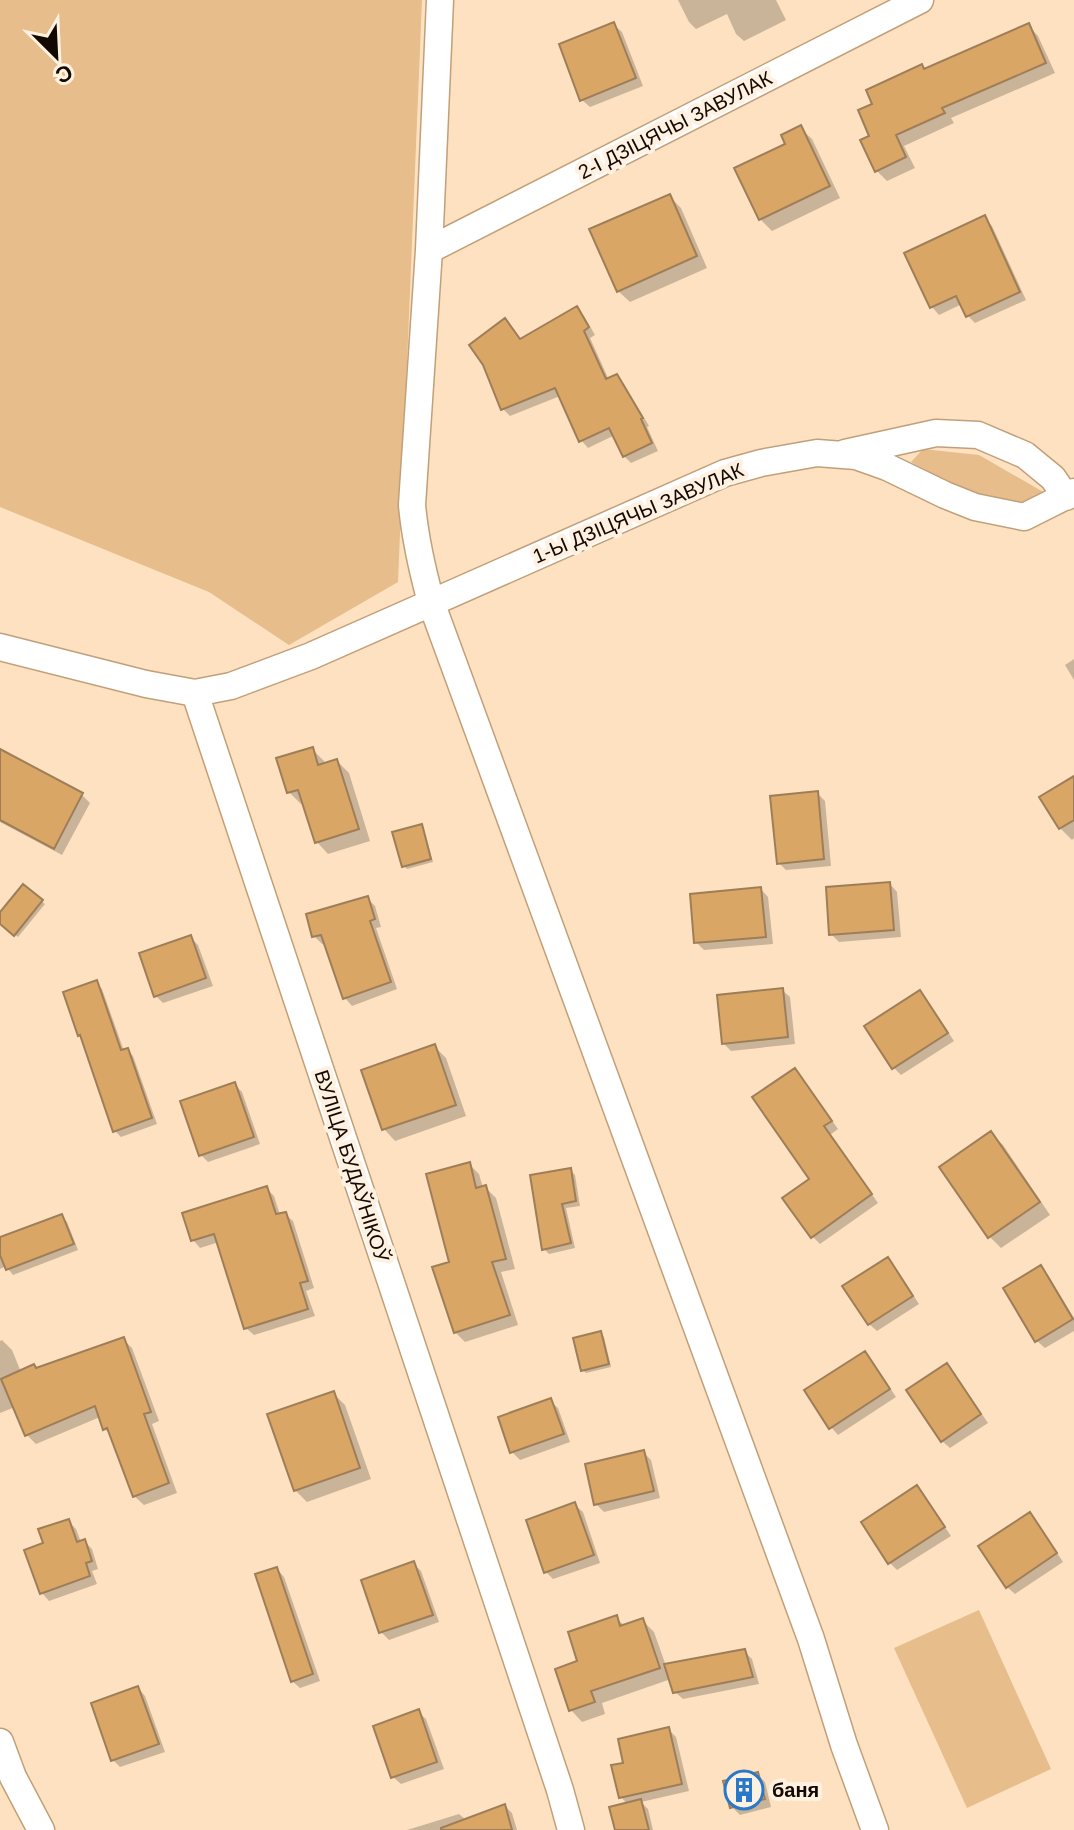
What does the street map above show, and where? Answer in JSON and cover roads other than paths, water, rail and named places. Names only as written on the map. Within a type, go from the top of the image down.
[{"type":"street","points":[[440,0],[429,250],[412,505],[415,538],[431,602],[811,1639],[875,1830]]},
{"type":"street","name":"2-І ДЗІЦЯЧЫ ЗАВУЛАК","points":[[429,250],[920,0]]},
{"type":"street","points":[[837,455],[936,433],[978,435],[1025,455],[1070,494]]},
{"type":"street","name":"1-Ы ДЗІЦЯЧЫ ЗАВУЛАК","points":[[195,693],[231,686],[266,674],[725,473],[761,463],[817,453],[856,456],[975,507],[1024,517],[1070,494]]},
{"type":"street","points":[[0,647],[146,684],[195,693]]},
{"type":"street","name":"ВУЛІЦА БУДАЎНІКОЎ","points":[[195,693],[571,1830]]},
{"type":"street","points":[[0,1742],[13,1777],[41,1830]]},
{"type":"place","name":"баня","points":[[744,1790]]}]
